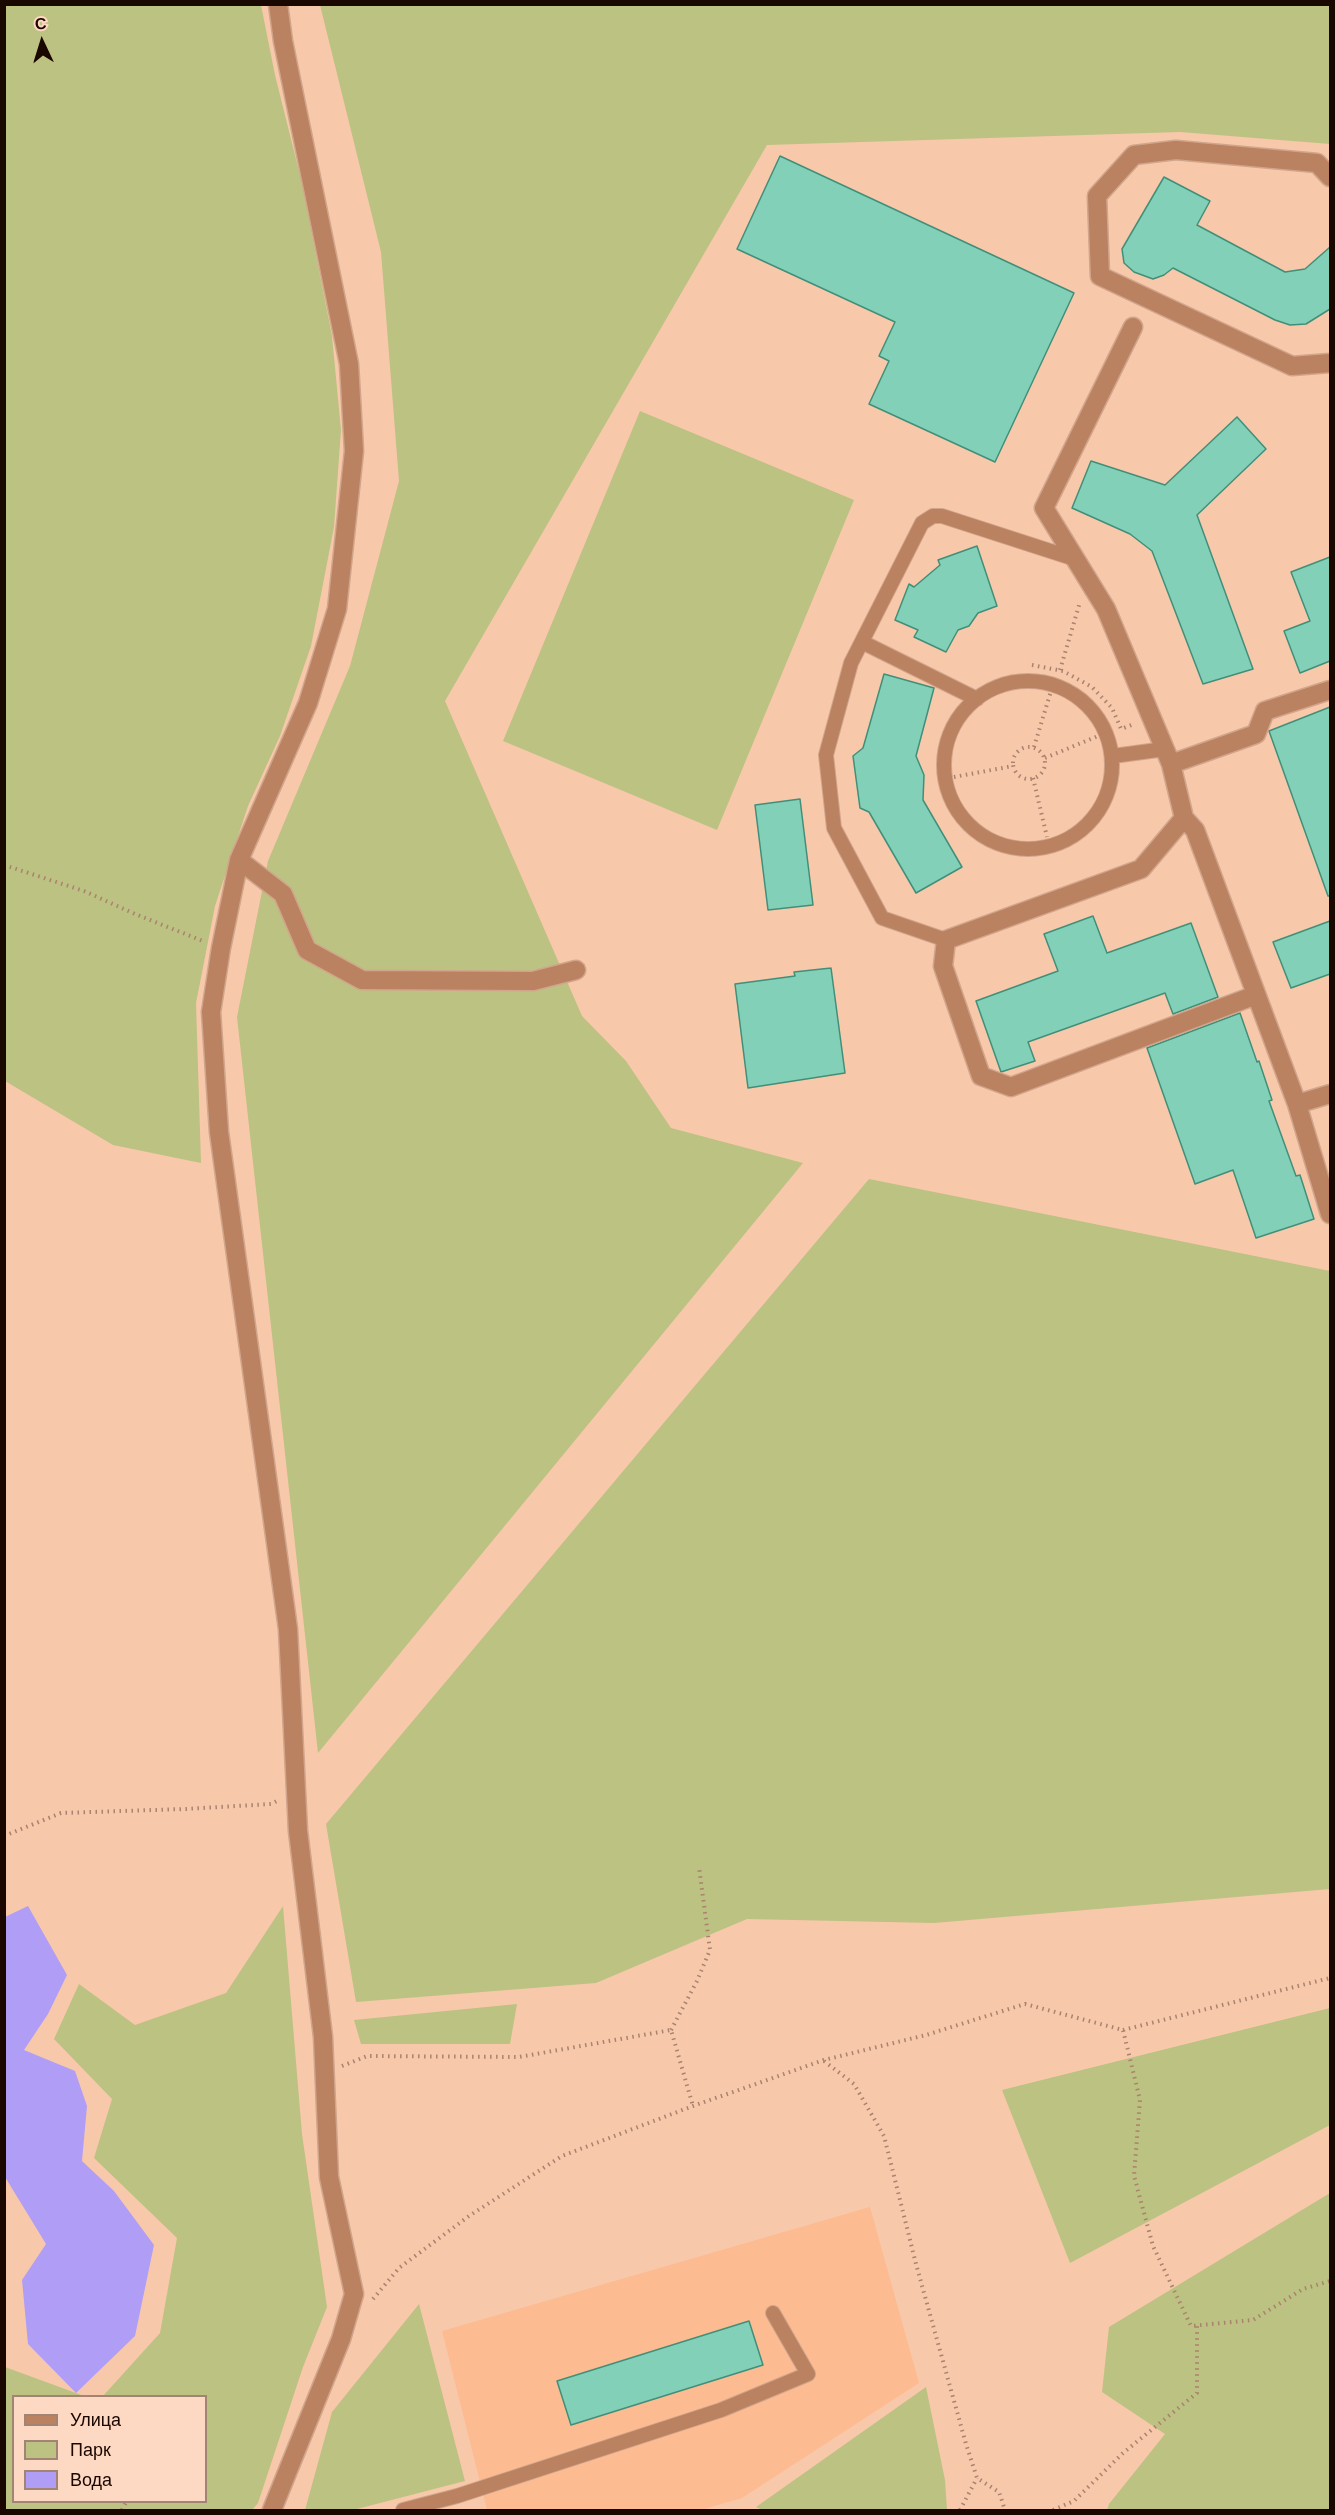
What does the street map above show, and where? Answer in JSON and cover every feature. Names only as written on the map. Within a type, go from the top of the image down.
[{"type":"street","points":[[272,2511],[341,2339],[354,2294],[329,2177],[323,2037],[298,1831],[288,1629],[219,1132],[211,1012],[239,860],[308,703],[337,609],[354,451],[349,364],[283,41],[278,4]]},
{"type":"street","points":[[1330,177],[1317,163],[1176,150],[1134,155],[1097,196],[1100,276],[1292,366],[1330,363]]},
{"type":"street","points":[[1133,327],[1044,508],[1106,609],[1168,756],[1184,818],[1196,830],[1297,1104],[1330,1214]]},
{"type":"street","points":[[1168,756],[1256,734],[1265,711],[1330,690]]},
{"type":"street","points":[[1184,818],[1141,869],[946,940],[943,966],[981,1076],[1011,1087],[1256,995]]},
{"type":"street","points":[[239,860],[283,894],[307,950],[362,980],[533,981],[576,970]]},
{"type":"street","points":[[1297,1104],[1330,1094]]},
{"type":"lane","points":[[946,940],[882,918],[834,828],[826,755],[851,663],[922,523],[933,516],[942,516],[1075,559]]},
{"type":"lane","points":[[862,642],[977,699]]},
{"type":"lane","points":[[1030,680],[1053,684],[1077,695],[1095,712],[1107,733],[1113,756],[1111,783],[1101,809],[1083,830],[1049,847],[1032,850],[1005,847],[979,835],[960,816],[947,791],[943,763],[948,736],[962,712],[977,699],[1005,684],[1030,680]]},
{"type":"lane","points":[[1113,756],[1168,756]]},
{"type":"lane","points":[[403,2511],[457,2496],[720,2410],[808,2374],[773,2313]]},
{"type":"path","points":[[1060,670],[1087,577]]},
{"type":"path","points":[[1032,665],[1060,670],[1092,687],[1112,708],[1121,729],[1151,717]]},
{"type":"path","points":[[1034,747],[1051,691]]},
{"type":"path","points":[[1045,758],[1098,736]]},
{"type":"path","points":[[1024,747],[1034,747],[1045,758],[1044,769],[1033,778],[1022,777],[1013,766],[1013,759],[1024,747]]},
{"type":"path","points":[[954,777],[1013,766]]},
{"type":"path","points":[[1033,778],[1047,837]]},
{"type":"path","points":[[4,865],[84,891],[221,948]]},
{"type":"path","points":[[4,1836],[61,1813],[271,1804],[296,1793]]},
{"type":"path","points":[[693,2106],[671,2030],[697,1981],[710,1950],[699,1867]]},
{"type":"path","points":[[370,2303],[399,2268],[469,2216],[562,2156],[693,2106],[824,2061],[926,2035],[1025,2004],[1123,2030],[1330,1978]]},
{"type":"path","points":[[325,2073],[367,2056],[519,2057],[671,2030]]},
{"type":"path","points":[[1123,2030],[1140,2100],[1134,2176],[1153,2246],[1191,2326],[1253,2320],[1303,2289],[1330,2281]]},
{"type":"path","points":[[824,2061],[854,2084],[884,2136],[916,2264],[978,2478],[999,2492],[1005,2511]]},
{"type":"path","points":[[1053,2511],[1074,2501],[1123,2453],[1197,2393],[1197,2326]]},
{"type":"path","points":[[960,2511],[978,2478]]},
{"type":"shaded area","points":[[870,2207],[919,2383],[742,2498],[701,2510],[487,2510],[442,2331]]},
{"type":"green space","points":[[5,5],[261,5],[275,75],[301,179],[332,336],[341,430],[334,527],[311,646],[280,736],[248,806],[215,906],[196,1003],[201,1163],[113,1145],[5,1081]]},
{"type":"green space","points":[[320,5],[1330,5],[1330,144],[1180,132],[767,145],[445,701],[582,1016],[626,1061],[671,1128],[803,1163],[318,1753],[237,1017],[268,861],[350,666],[399,481],[381,252]]},
{"type":"green space","points":[[640,411],[854,500],[717,830],[503,741]]},
{"type":"green space","points":[[869,1179],[1330,1271],[1330,1889],[934,1923],[747,1919],[596,1983],[356,2002],[326,1824]]},
{"type":"green space","points":[[283,1906],[302,2134],[327,2307],[303,2367],[258,2503],[252,2510],[5,2510],[5,2367],[81,2395],[12,2395],[12,2503],[207,2503],[207,2395],[104,2395],[160,2333],[177,2238],[94,2158],[112,2099],[54,2039],[79,1984],[135,2025],[226,1993]]},
{"type":"green space","points":[[517,2004],[510,2044],[361,2044],[354,2020]]},
{"type":"green space","points":[[1330,2008],[1330,2125],[1070,2263],[1002,2090]]},
{"type":"green space","points":[[1330,2193],[1330,2510],[1107,2510],[1109,2504],[1165,2434],[1102,2392],[1109,2327]]},
{"type":"green space","points":[[419,2304],[465,2481],[353,2510],[305,2510],[332,2412]]},
{"type":"green space","points":[[926,2387],[945,2480],[947,2510],[762,2510],[756,2507]]},
{"type":"water","points":[[28,1906],[67,1975],[48,2014],[24,2050],[75,2071],[87,2106],[82,2161],[114,2191],[154,2245],[135,2336],[76,2393],[28,2344],[22,2280],[46,2244],[5,2177],[5,1917]]},
{"type":"building","points":[[780,156],[1074,293],[995,462],[869,404],[889,361],[879,356],[895,322],[737,249]]},
{"type":"building","points":[[1164,177],[1210,201],[1197,225],[1285,272],[1305,269],[1330,247],[1330,309],[1306,324],[1290,325],[1275,320],[1173,268],[1153,279],[1134,272],[1124,263],[1122,249]]},
{"type":"building","points":[[1237,417],[1266,449],[1197,515],[1253,669],[1203,684],[1152,551],[1130,534],[1072,508],[1091,461],[1165,485]]},
{"type":"building","points":[[977,546],[997,606],[978,613],[969,626],[958,630],[946,652],[914,637],[918,630],[895,620],[909,584],[914,587],[940,565],[938,560]]},
{"type":"building","points":[[1330,557],[1330,661],[1300,673],[1284,631],[1310,621],[1291,572]]},
{"type":"building","points":[[884,674],[934,688],[916,756],[924,775],[923,800],[962,867],[916,893],[869,812],[860,808],[853,756],[863,748]]},
{"type":"building","points":[[1330,707],[1330,896],[1328,896],[1269,731]]},
{"type":"building","points":[[800,799],[813,905],[768,910],[755,805]]},
{"type":"building","points":[[1093,916],[1107,953],[1191,923],[1218,997],[1173,1014],[1165,993],[1028,1042],[1035,1061],[1001,1072],[976,1001],[1058,971],[1044,934]]},
{"type":"building","points":[[1330,921],[1330,974],[1291,988],[1273,942]]},
{"type":"building","points":[[831,968],[845,1073],[748,1088],[735,984],[795,976],[794,972]]},
{"type":"building","points":[[1240,1013],[1272,1100],[1269,1101],[1296,1176],[1300,1175],[1314,1219],[1256,1238],[1233,1170],[1195,1184],[1147,1048]]},
{"type":"building","points":[[749,2321],[763,2365],[571,2425],[557,2381]]}]
